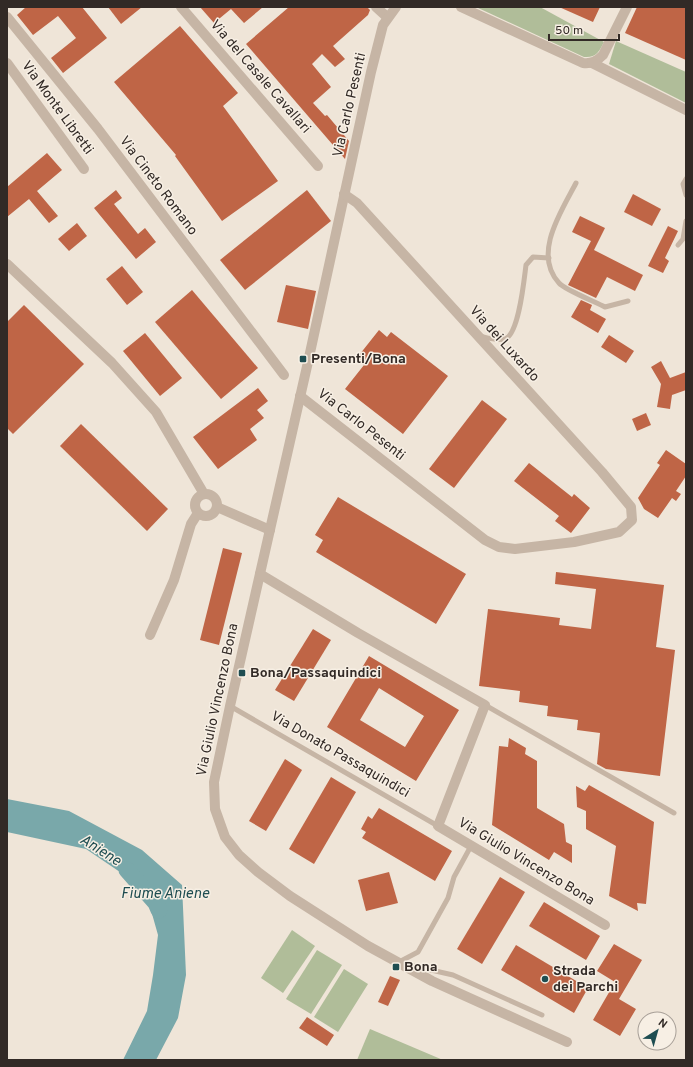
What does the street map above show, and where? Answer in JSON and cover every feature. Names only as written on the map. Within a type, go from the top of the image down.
[{"type":"street","name":"Via del Casale Cavallari","points":[[181,7],[318,166]]},
{"type":"street","points":[[376,7],[387,17]]},
{"type":"street","name":"Via Carlo Pesenti","points":[[396,7],[387,17],[383,25],[371,72],[300,396],[485,540],[499,547],[515,549],[593,538],[622,531],[632,520]]},
{"type":"street","points":[[461,7],[583,63],[592,63],[686,110]]},
{"type":"street","points":[[592,63],[603,55],[627,7]]},
{"type":"street","name":"Via Cineto Romano","points":[[7,17],[98,129],[284,375]]},
{"type":"street","name":"Via Monte Libretti","points":[[7,63],[84,169]]},
{"type":"street","name":"Via dei Luxardo","points":[[344,194],[358,203],[623,495],[632,510],[632,520]]},
{"type":"street","points":[[7,264],[112,362],[162,420],[180,457],[204,494],[214,497],[217,507],[270,530]]},
{"type":"street","name":"Via Giulio Vincenzo Bona","points":[[300,396],[214,782],[213,795],[217,816],[225,837],[247,863],[290,896],[398,962],[432,981],[567,1042]]},
{"type":"street","points":[[204,494],[198,497],[195,503],[198,513],[204,516],[211,515],[217,507]]},
{"type":"street","points":[[150,635],[174,580],[191,524],[198,513]]},
{"type":"street","points":[[260,574],[358,633],[485,705]]},
{"type":"street","name":"Via Giulio Vincenzo Bona","points":[[485,705],[438,826],[605,925]]},
{"type":"lane","points":[[686,179],[683,184],[686,195]]},
{"type":"lane","points":[[576,183],[556,222],[548,251],[550,268],[559,284],[606,307],[628,301]]},
{"type":"lane","points":[[678,245],[683,239],[686,221]]},
{"type":"lane","points":[[478,335],[497,340],[510,336],[515,327],[526,265],[533,257],[549,258]]},
{"type":"lane","points":[[485,705],[674,813]]},
{"type":"lane","name":"Via Donato Passaquindici","points":[[230,706],[438,826]]},
{"type":"lane","points":[[398,962],[418,952],[448,898],[454,877],[471,846]]},
{"type":"lane","points":[[398,962],[453,975],[542,1015]]},
{"type":"green space","points":[[476,7],[540,7],[604,42],[597,54],[584,57]]},
{"type":"green space","points":[[616,41],[686,72],[686,103],[609,64]]},
{"type":"green space","points":[[292,930],[315,946],[283,993],[261,978]]},
{"type":"green space","points":[[317,950],[342,965],[311,1014],[286,999]]},
{"type":"green space","points":[[344,969],[368,984],[338,1032],[314,1017]]},
{"type":"green space","points":[[370,1029],[443,1060],[357,1060]]},
{"type":"water","name":"Fiume Aniene","points":[[7,799],[69,811],[142,850],[182,885],[186,975],[178,1018],[156,1060],[123,1060],[147,1011],[153,975],[158,935],[145,889],[86,849],[7,832]]},
{"type":"building","points":[[26,7],[82,7],[107,38],[63,73],[51,58],[76,38],[58,16],[33,35],[17,15]]},
{"type":"building","points":[[108,7],[142,7],[121,24]]},
{"type":"building","points":[[200,7],[263,7],[244,23],[231,9],[214,23]]},
{"type":"building","points":[[289,7],[367,7],[370,10],[368,15],[333,46],[345,59],[335,67],[322,54],[312,64],[331,87],[313,103],[325,116],[327,115],[349,141],[345,159],[246,44]]},
{"type":"building","points":[[559,7],[600,7],[593,22]]},
{"type":"building","points":[[637,7],[686,7],[686,60],[625,33]]},
{"type":"building","points":[[180,26],[238,93],[223,106],[278,181],[222,221],[175,156],[176,155],[114,82]]},
{"type":"building","points":[[47,153],[62,170],[37,191],[58,216],[49,223],[29,199],[7,217],[7,187]]},
{"type":"building","points":[[116,190],[122,198],[114,204],[138,234],[145,228],[156,242],[136,259],[94,208]]},
{"type":"building","points":[[307,190],[331,221],[245,290],[220,260]]},
{"type":"building","points":[[633,194],[661,209],[652,226],[624,212]]},
{"type":"building","points":[[580,216],[605,228],[594,250],[643,275],[635,291],[607,277],[596,298],[568,285],[591,241],[572,232]]},
{"type":"building","points":[[77,223],[87,236],[69,251],[58,239]]},
{"type":"building","points":[[668,226],[678,231],[665,258],[669,261],[663,273],[648,266]]},
{"type":"building","points":[[122,266],[143,292],[127,305],[106,279]]},
{"type":"building","points":[[286,285],[316,291],[308,329],[277,322]]},
{"type":"building","points":[[192,290],[258,368],[221,399],[155,322]]},
{"type":"building","points":[[581,300],[592,305],[590,310],[606,319],[598,333],[571,317]]},
{"type":"building","points":[[24,305],[84,364],[13,434],[7,428],[7,322]]},
{"type":"building","points":[[379,330],[387,337],[391,332],[448,376],[403,434],[345,389],[364,365],[356,359]]},
{"type":"building","points":[[145,333],[182,378],[160,396],[123,351]]},
{"type":"building","points":[[609,335],[634,351],[626,363],[601,347]]},
{"type":"building","points":[[661,361],[670,378],[686,372],[686,390],[672,395],[670,409],[657,407],[661,384],[651,367]]},
{"type":"building","points":[[258,388],[268,401],[257,410],[264,418],[250,429],[257,440],[218,469],[193,437]]},
{"type":"building","points":[[482,400],[507,419],[454,488],[429,469]]},
{"type":"building","points":[[646,413],[651,425],[637,431],[632,419]]},
{"type":"building","points":[[81,424],[168,509],[147,531],[60,446]]},
{"type":"building","points":[[666,450],[686,464],[686,476],[676,491],[681,494],[676,501],[672,498],[658,518],[644,509],[638,498],[660,465],[657,463]]},
{"type":"building","points":[[529,463],[572,497],[574,494],[590,508],[571,533],[555,521],[559,516],[514,481]]},
{"type":"building","points":[[338,497],[466,574],[436,624],[316,552],[323,540],[315,535]]},
{"type":"building","points":[[223,548],[242,553],[219,645],[200,640]]},
{"type":"building","points":[[556,572],[664,585],[656,647],[675,650],[660,776],[606,769],[597,764],[600,733],[577,730],[578,720],[547,716],[548,706],[519,702],[520,691],[479,686],[488,609],[560,618],[559,625],[591,629],[596,589],[555,584]]},
{"type":"building","points":[[313,629],[331,640],[294,701],[275,690]]},
{"type":"building","points":[[369,656],[459,710],[416,781],[327,727]],"holes":[[[379,688],[424,716],[405,747],[360,720]]]},
{"type":"building","points":[[509,738],[526,748],[525,754],[537,761],[537,808],[564,824],[566,842],[572,845],[572,863],[554,852],[549,860],[492,825],[499,746],[508,747]]},
{"type":"building","points":[[285,759],[302,770],[266,831],[249,821]]},
{"type":"building","points":[[331,777],[356,792],[314,864],[289,849]]},
{"type":"building","points":[[589,785],[654,822],[646,904],[637,903],[638,911],[609,896],[616,846],[586,829],[586,811],[577,807],[576,786],[585,791]]},
{"type":"building","points":[[379,808],[452,851],[435,881],[362,838],[366,832],[361,829],[368,816],[372,819]]},
{"type":"building","points":[[389,872],[398,903],[366,911],[358,880]]},
{"type":"building","points":[[500,877],[525,892],[482,964],[457,949]]},
{"type":"building","points":[[544,902],[600,936],[586,960],[529,926]]},
{"type":"building","points":[[614,944],[642,960],[619,999],[636,1009],[620,1036],[593,1020],[615,982],[597,971]]},
{"type":"building","name":"Strada dei Parchi","points":[[516,945],[588,988],[574,1013],[501,970]]},
{"type":"building","points":[[390,976],[400,980],[388,1006],[378,1002]]},
{"type":"building","points":[[307,1017],[334,1035],[327,1046],[299,1028]]},
{"type":"waterway","name":"Aniene","points":[[127,870],[156,903],[159,910]]},
{"type":"place","name":"Presenti/Bona","points":[[303,359]]},
{"type":"place","name":"Bona/Passaquindici","points":[[242,673]]},
{"type":"place","name":"Bona","points":[[396,967]]},
{"type":"place","name":"Strada dei Parchi","points":[[545,979]]}]
